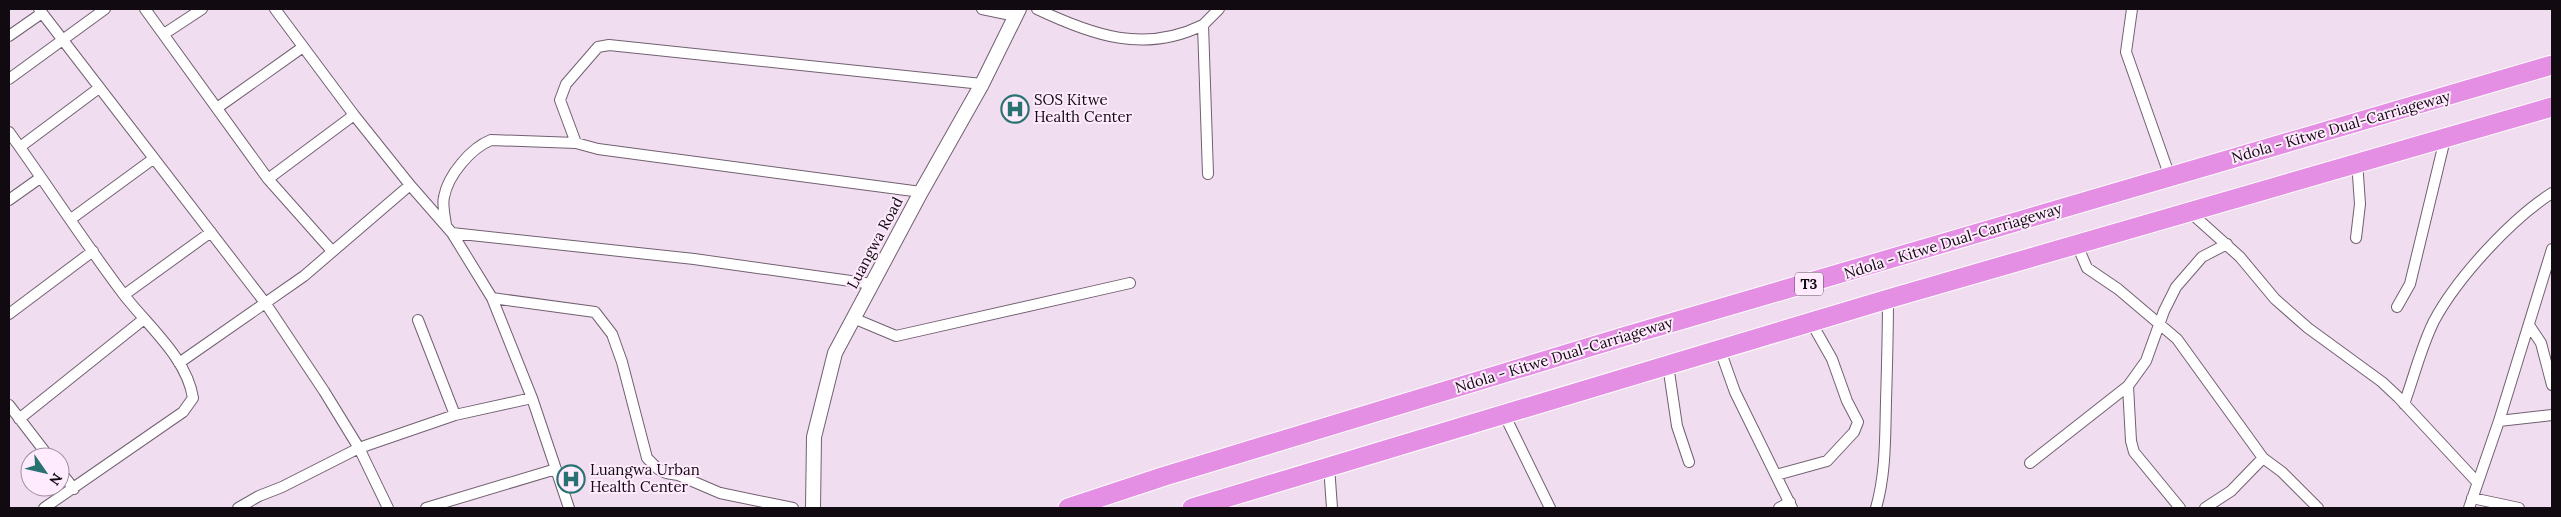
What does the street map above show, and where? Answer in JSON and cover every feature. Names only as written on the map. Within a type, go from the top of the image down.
[{"type":"highway","name":"Ndola - Kitwe Dual-Carriageway","points":[[1068,508],[1165,476],[1626,336],[2552,66]]},
{"type":"highway","name":"T3","points":[[1192,508],[1888,298],[2191,213],[2357,161],[2445,138],[2552,106]]},
{"type":"street","points":[[9,79],[62,42],[104,9]]},
{"type":"street","points":[[145,9],[268,179],[332,251]]},
{"type":"street","points":[[164,34],[202,9]]},
{"type":"street","points":[[275,9],[354,115],[410,185],[449,229],[492,298],[532,398],[569,508]]},
{"type":"street","points":[[982,9],[1018,12]]},
{"type":"street","points":[[1037,9],[1065,22],[1117,39],[1142,41],[1188,33],[1203,25],[1219,9]]},
{"type":"street","points":[[2132,9],[2126,52],[2170,177]]},
{"type":"street","points":[[9,36],[41,11],[62,42],[266,304],[359,448],[388,508]]},
{"type":"street","name":"Luangwa Road","points":[[814,508],[813,456],[817,420],[835,353],[921,192],[982,84],[1018,12]]},
{"type":"street","points":[[1203,25],[1208,174]]},
{"type":"street","points":[[576,143],[560,100],[566,84],[598,47],[609,45],[982,84]]},
{"type":"street","points":[[218,108],[303,47]]},
{"type":"street","points":[[20,147],[99,88]]},
{"type":"street","points":[[268,179],[354,115]]},
{"type":"street","points":[[9,132],[124,295],[179,363],[191,384],[193,398],[183,412],[44,508]]},
{"type":"street","points":[[2397,307],[2410,284],[2445,138]]},
{"type":"street","points":[[449,229],[444,197],[449,185],[457,170],[482,144],[492,140],[576,143],[598,149],[921,192]]},
{"type":"street","points":[[71,219],[153,159]]},
{"type":"street","points":[[2356,238],[2360,204],[2357,161]]},
{"type":"street","points":[[9,200],[40,178]]},
{"type":"street","points":[[179,363],[304,276],[410,185]]},
{"type":"street","points":[[2404,404],[2425,344],[2444,304],[2499,239],[2552,193]]},
{"type":"street","points":[[2191,213],[2227,244],[2275,299],[2308,328],[2382,382],[2477,482]]},
{"type":"street","points":[[449,229],[694,259],[872,284]]},
{"type":"street","points":[[124,295],[211,232]]},
{"type":"street","points":[[2030,463],[2128,386],[2146,361],[2176,287],[2189,270],[2210,252],[2227,244]]},
{"type":"street","points":[[2077,245],[2084,266],[2118,289],[2159,326],[2177,339],[2263,458],[2282,472],[2318,508]]},
{"type":"street","points":[[2519,508],[2470,503],[2499,421],[2552,249]]},
{"type":"street","points":[[9,314],[93,252]]},
{"type":"street","points":[[853,318],[896,336],[1130,283]]},
{"type":"street","points":[[492,298],[595,312],[612,334],[622,362],[647,458],[651,463],[666,473],[678,475],[732,497],[792,508]]},
{"type":"street","points":[[1876,508],[1882,486],[1885,452],[1889,356],[1888,298]]},
{"type":"street","points":[[19,419],[144,319]]},
{"type":"street","points":[[418,320],[455,415]]},
{"type":"street","points":[[1776,475],[1827,461],[1854,432],[1858,422],[1830,354],[1811,322]]},
{"type":"street","points":[[2529,325],[2541,344],[2552,385]]},
{"type":"street","points":[[1720,350],[1735,392],[1791,505],[1779,508]]},
{"type":"street","points":[[1668,365],[1677,426],[1689,462]]},
{"type":"street","points":[[2128,386],[2131,441],[2134,452],[2180,508]]},
{"type":"street","points":[[238,508],[359,448],[455,415],[532,398]]},
{"type":"street","points":[[9,405],[41,447]]},
{"type":"street","points":[[1504,414],[1550,508]]},
{"type":"street","points":[[2499,421],[2552,416]]},
{"type":"street","points":[[2205,508],[2231,491],[2263,458]]},
{"type":"street","points":[[1328,466],[1332,508]]},
{"type":"street","points":[[426,508],[556,469]]},
{"type":"street","points":[[70,484],[74,489]]},
{"type":"place","name":"SOS Kitwe Health Center","points":[[1015,109]]},
{"type":"place","name":"Luangwa Urban Health Center","points":[[571,479]]}]
